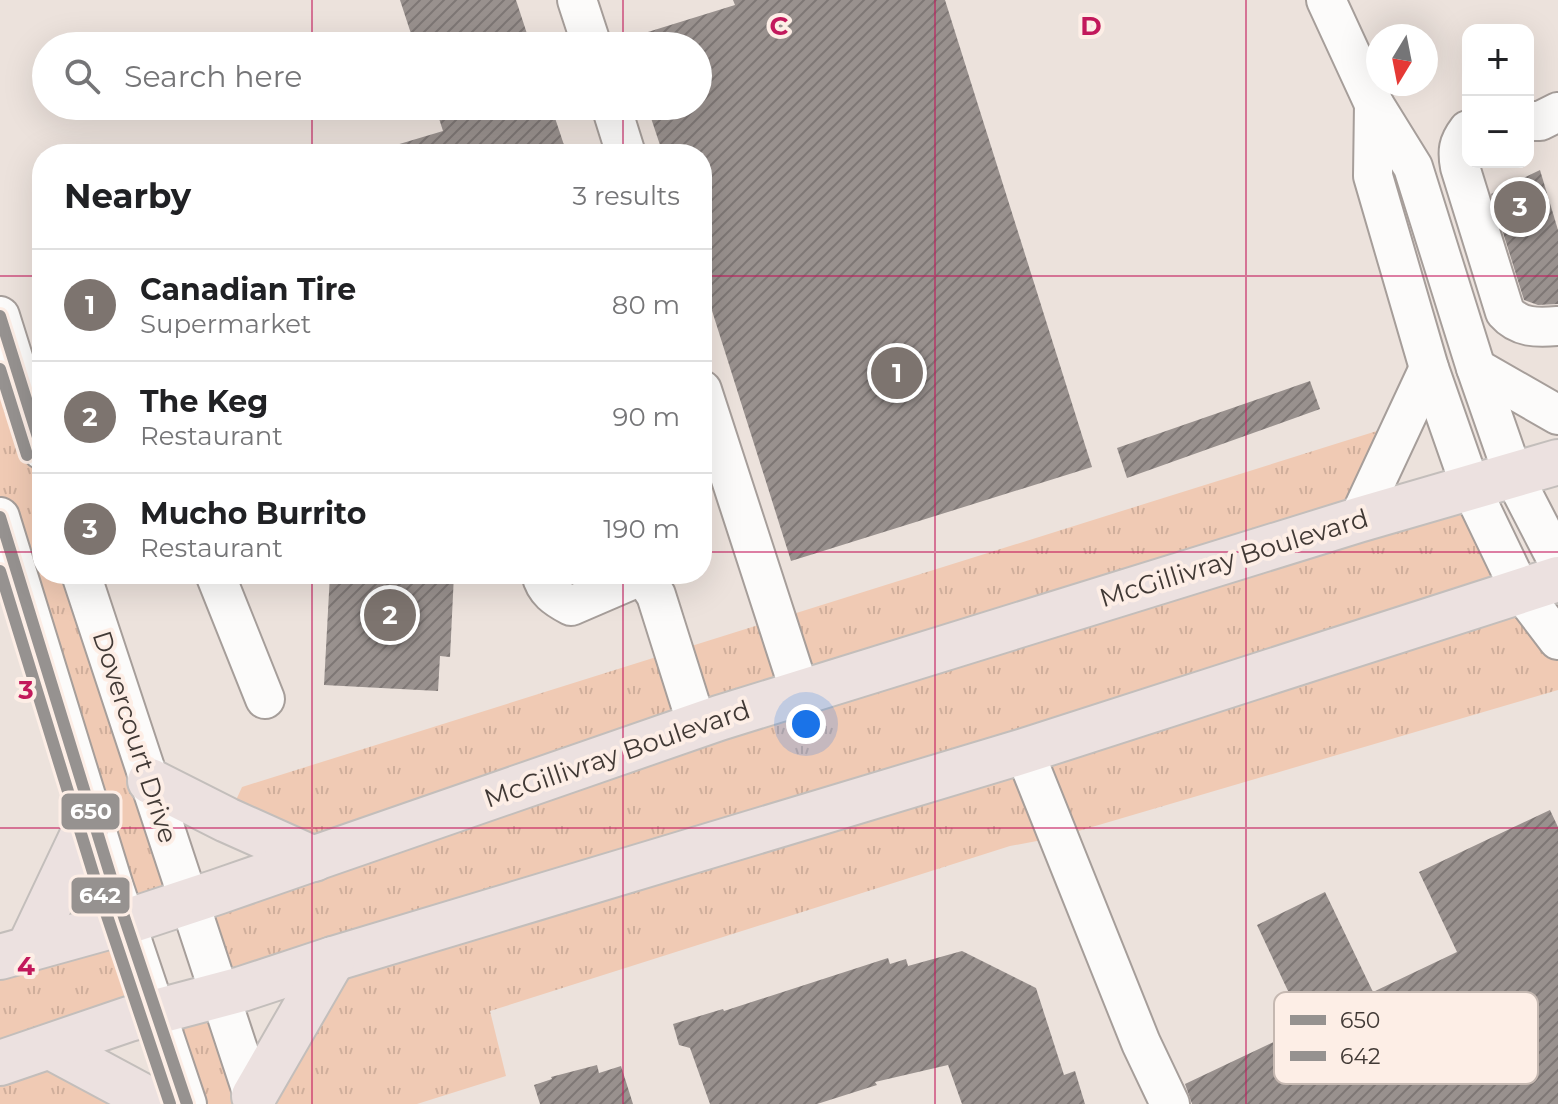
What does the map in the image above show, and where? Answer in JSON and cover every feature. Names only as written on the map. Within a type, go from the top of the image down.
[{"type":"main road","name":"McGillivray Boulevard","points":[[15,952],[126,922],[800,692],[1358,520],[1558,462]]},
{"type":"main road","points":[[0,1063],[154,1011],[221,994],[1024,751],[1539,584]]},
{"type":"main road","points":[[150,781],[314,859]]},
{"type":"main road","points":[[15,952],[92,815]]},
{"type":"main road","points":[[255,1100],[333,959]]},
{"type":"main road","points":[[51,1047],[157,1104]]},
{"type":"street","points":[[577,0],[587,32]]},
{"type":"street","points":[[1326,0],[1374,104],[1413,167],[1514,477],[1558,562]]},
{"type":"street","points":[[1374,104],[1373,176],[1429,368],[1471,488],[1539,584],[1558,640]]},
{"type":"street","points":[[1534,121],[1558,112]]},
{"type":"street","points":[[615,120],[623,144]]},
{"type":"street","points":[[1462,138],[1457,152],[1460,167],[1505,312],[1514,322],[1528,326],[1558,326]]},
{"type":"street","points":[[0,316],[32,418]]},
{"type":"street","points":[[1358,520],[1429,368]]},
{"type":"street","points":[[1476,368],[1558,415]]},
{"type":"street","points":[[712,421],[800,692]]},
{"type":"street","points":[[0,517],[28,559]]},
{"type":"street","points":[[34,584],[92,815],[187,1104]]},
{"type":"street","name":"Dovercourt Drive","points":[[84,584],[255,1100]]},
{"type":"street","points":[[219,584],[265,699]]},
{"type":"street","points":[[544,584],[553,596],[571,606],[620,584]]},
{"type":"street","points":[[649,584],[656,595],[697,725]]},
{"type":"street","points":[[1024,751],[1141,1043],[1170,1104]]},
{"type":"green space","points":[[0,316],[32,418],[32,584],[84,584],[189,900],[313,859],[227,820],[242,787],[1380,430],[1358,519],[1471,488],[1558,640],[1558,690],[1058,837],[1010,846],[490,1011],[506,1076],[417,1104],[187,1104],[154,1011],[52,1046],[157,1104],[0,1104],[0,957],[125,922],[0,517]],"holes":[[[189,901],[221,993],[154,1011],[126,922]],[[332,960],[254,1095],[242,989]]]},
{"type":"building","points":[[400,0],[516,0],[526,32],[410,32]]},
{"type":"building","points":[[733,0],[945,0],[1092,467],[791,561],[712,311],[712,144],[660,144],[652,120],[712,120],[712,32],[648,32],[735,5]]},
{"type":"building","points":[[439,120],[556,120],[564,144],[399,144],[443,131]]},
{"type":"building","points":[[1540,170],[1558,230],[1558,304],[1538,305],[1524,300],[1491,194]]},
{"type":"building","points":[[1310,381],[1320,409],[1127,478],[1117,448]]},
{"type":"building","points":[[329,584],[454,584],[450,657],[440,656],[438,691],[324,685]]},
{"type":"building","points":[[1550,810],[1558,827],[1558,1104],[1192,1104],[1185,1084],[1274,1042],[1274,1084],[1538,1084],[1538,992],[1373,992],[1457,952],[1419,872]]},
{"type":"building","points":[[1325,892],[1373,992],[1289,992],[1257,925]]},
{"type":"building","points":[[962,951],[1036,988],[1064,1075],[1075,1071],[1085,1104],[962,1104],[948,1065],[875,1082],[877,1085],[817,1104],[710,1104],[690,1048],[679,1045],[673,1024],[724,1011],[888,958],[890,964],[906,959],[908,966]]},
{"type":"building","points":[[597,1065],[599,1073],[621,1066],[633,1104],[540,1104],[534,1085],[551,1077]]},
{"type":"transit line","name":"650","points":[[0,316],[32,418]]},
{"type":"transit line","name":"642","points":[[0,369],[27,455]]},
{"type":"transit line","name":"650","points":[[0,517],[114,887],[187,1104]]},
{"type":"transit line","name":"642","points":[[0,571],[99,892],[170,1104]]},
{"type":"place","name":"Mucho Burrito","points":[[1520,207]]},
{"type":"place","name":"Canadian Tire","points":[[897,373]]},
{"type":"place","name":"The Keg","points":[[390,615]]}]
